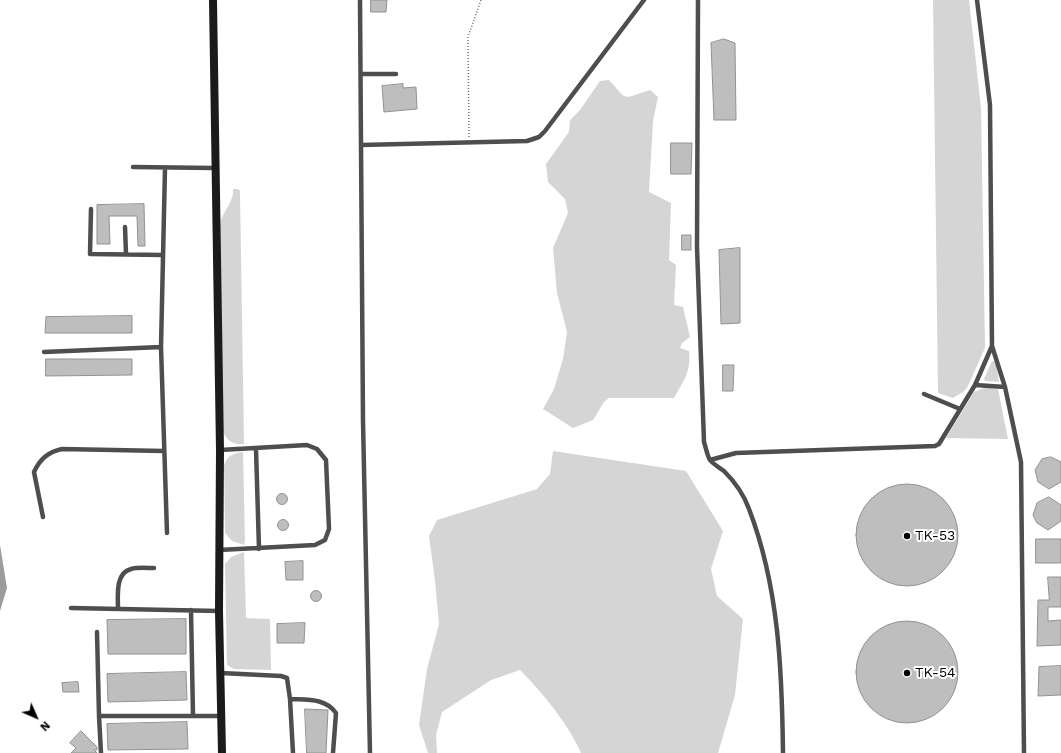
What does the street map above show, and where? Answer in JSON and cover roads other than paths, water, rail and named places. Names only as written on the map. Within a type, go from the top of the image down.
[{"type":"street","points":[[213,0],[214,168],[220,450],[219,611],[222,753]]},
{"type":"lane","points":[[360,0],[363,421],[370,753]]},
{"type":"lane","points":[[361,145],[527,142],[539,137],[546,131],[644,0]]},
{"type":"lane","points":[[698,0],[697,247],[704,442],[710,460],[725,472],[740,489],[749,509],[764,556],[777,621],[782,686],[783,753]]},
{"type":"lane","points":[[977,0],[990,105],[992,346],[1005,387],[1021,462],[1024,753]]},
{"type":"lane","points":[[361,74],[396,74]]},
{"type":"lane","points":[[133,167],[214,168]]},
{"type":"lane","points":[[165,168],[161,347],[167,533]]},
{"type":"lane","points":[[92,209],[90,254],[163,255]]},
{"type":"lane","points":[[125,227],[126,254]]},
{"type":"lane","points":[[710,460],[736,453],[935,446],[939,444],[975,385],[992,346]]},
{"type":"lane","points":[[44,352],[161,347]]},
{"type":"lane","points":[[975,385],[1005,387]]},
{"type":"lane","points":[[924,394],[960,409]]},
{"type":"lane","points":[[219,550],[315,545],[325,540],[329,529],[326,460],[317,449],[307,445],[220,450]]},
{"type":"lane","points":[[43,517],[34,472],[40,461],[50,452],[62,449],[164,451]]},
{"type":"lane","points":[[256,449],[259,549]]},
{"type":"lane","points":[[118,609],[118,587],[122,576],[126,571],[132,568],[154,568]]},
{"type":"lane","points":[[70,608],[219,611]]},
{"type":"lane","points":[[191,610],[193,716]]},
{"type":"lane","points":[[97,632],[99,716],[102,753]]},
{"type":"lane","points":[[221,673],[281,676],[287,678],[289,683],[293,753]]},
{"type":"lane","points":[[290,699],[324,702],[334,710],[336,713],[333,753]]},
{"type":"lane","points":[[99,716],[221,716]]},
{"type":"place","name":"TK-53","points":[[907,536]]},
{"type":"place","name":"TK-54","points":[[907,673]]}]
